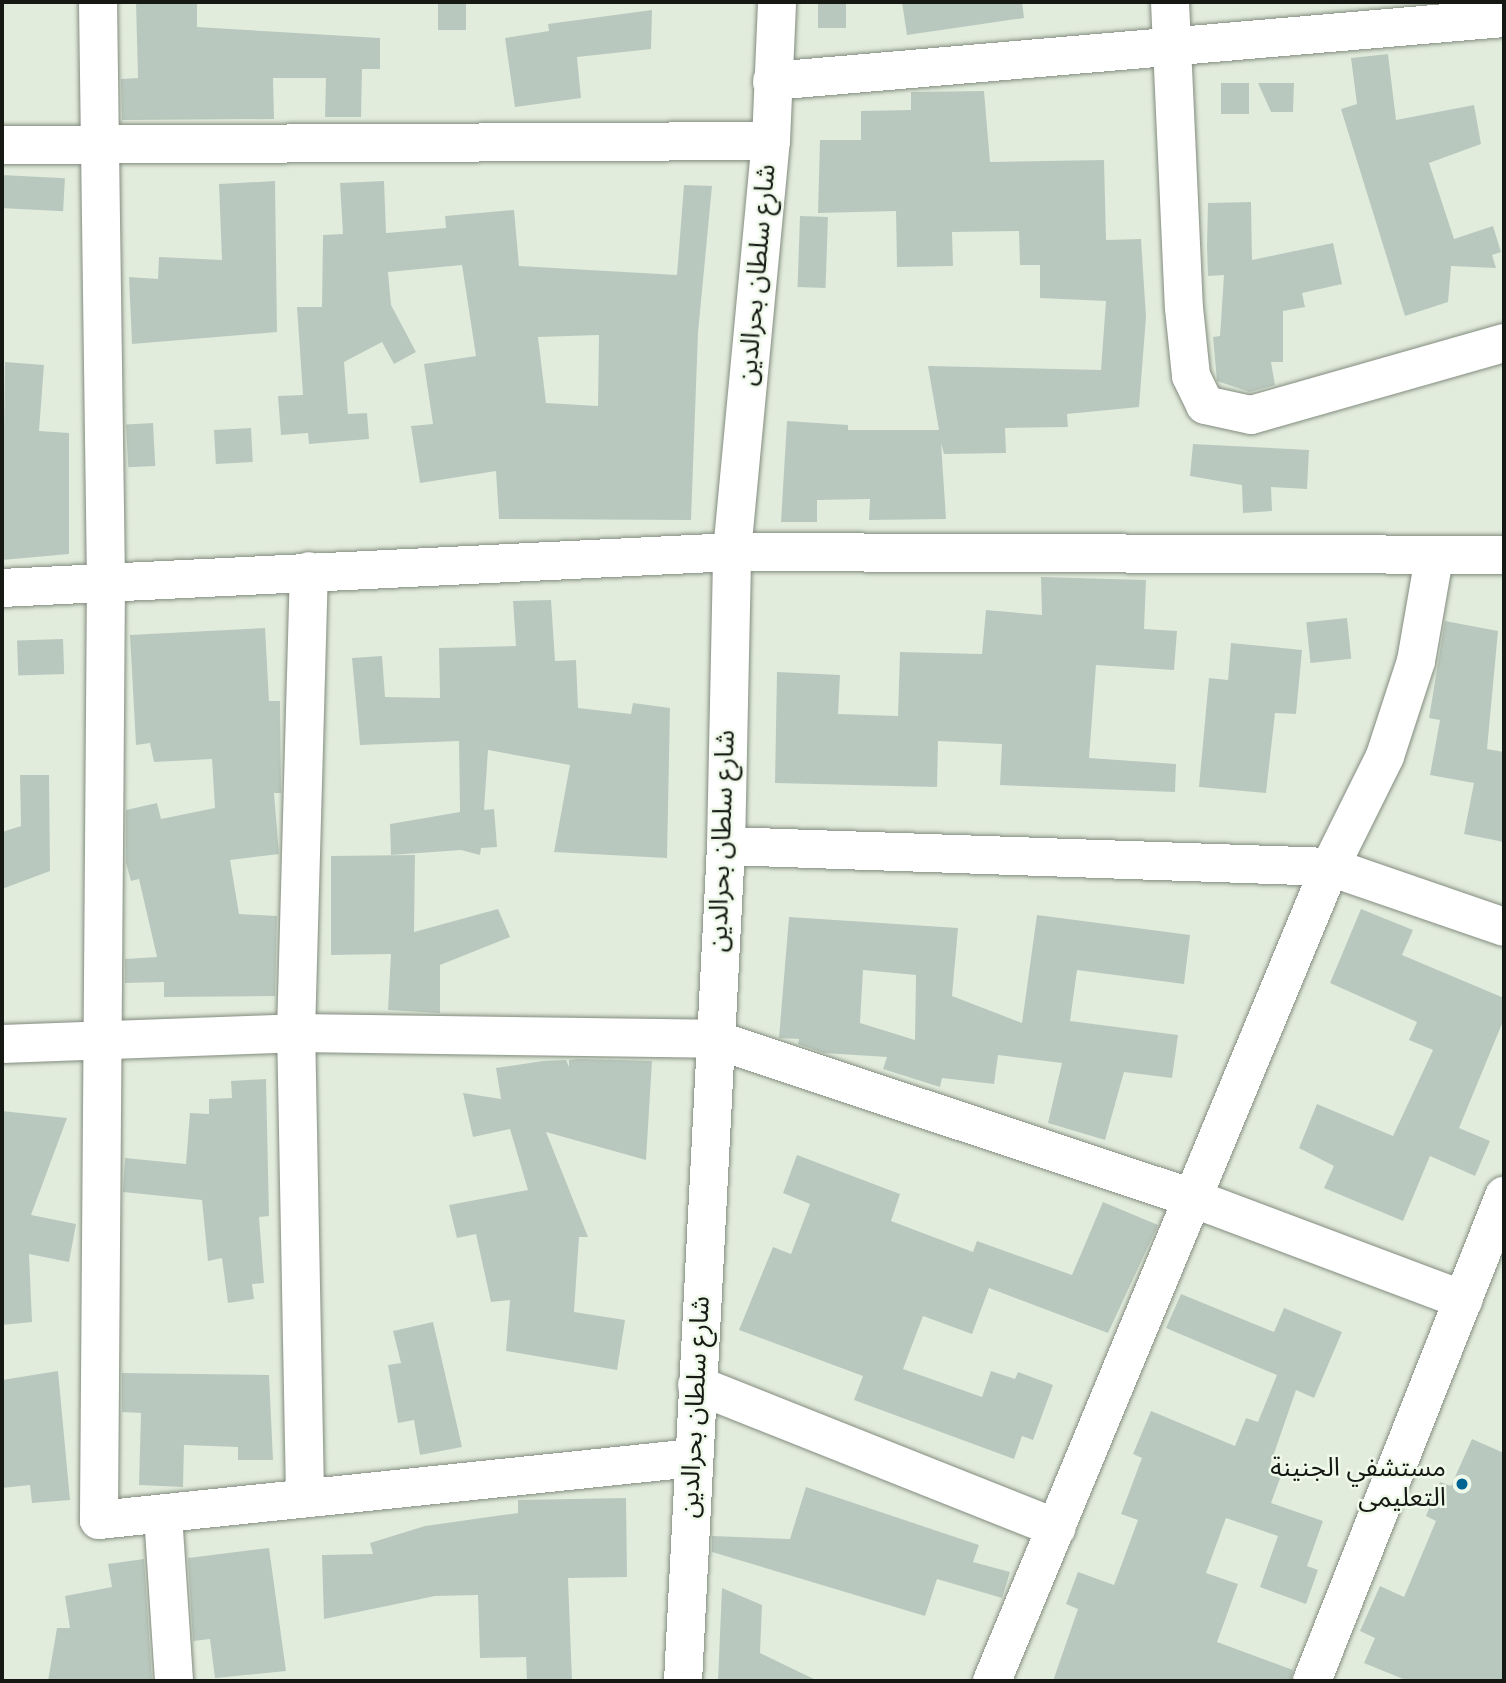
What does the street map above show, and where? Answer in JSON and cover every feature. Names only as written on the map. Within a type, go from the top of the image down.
[{"type":"street","points":[[98,2],[106,580],[99,1042],[99,1520],[163,1515],[305,1495],[693,1458]]},
{"type":"street","name":"شارع سلطان بحرالدين","points":[[682,1681],[713,1039],[726,846],[732,552],[771,141],[776,2]]},
{"type":"street","points":[[1170,2],[1184,308],[1191,376],[1205,405],[1251,415],[1504,343]]},
{"type":"street","points":[[772,81],[1172,43],[1504,18]]},
{"type":"street","points":[[2,145],[771,141]]},
{"type":"street","points":[[2,588],[106,580],[732,552],[971,549],[1433,558],[1504,555]]},
{"type":"street","points":[[992,1681],[1330,867],[1385,756],[1416,661],[1433,558]]},
{"type":"street","points":[[305,1495],[296,1033],[309,571]]},
{"type":"street","points":[[726,846],[1330,867],[1504,926]]},
{"type":"street","points":[[2,1044],[296,1033],[713,1039],[1192,1198],[1463,1300]]},
{"type":"street","points":[[1312,1681],[1504,1196]]},
{"type":"street","points":[[697,1385],[1057,1528]]},
{"type":"street","points":[[163,1515],[174,1681]]},
{"type":"building","points":[[136,2],[197,2],[197,27],[380,38],[380,69],[362,69],[361,117],[325,117],[326,78],[273,78],[274,119],[122,120],[121,79],[138,78]]},
{"type":"building","points":[[438,2],[466,2],[466,30],[438,30]]},
{"type":"building","points":[[818,2],[846,2],[846,28],[818,28]]},
{"type":"building","points":[[902,2],[1022,2],[1024,18],[907,35]]},
{"type":"building","points":[[652,10],[651,49],[577,57],[581,98],[515,107],[505,38],[549,31],[548,24]]},
{"type":"building","points":[[1388,54],[1396,120],[1474,105],[1481,144],[1429,163],[1454,239],[1493,226],[1501,252],[1492,255],[1496,268],[1451,266],[1448,302],[1405,316],[1341,109],[1357,104],[1351,58]]},
{"type":"building","points":[[1221,83],[1249,83],[1249,114],[1221,114]]},
{"type":"building","points":[[1258,83],[1294,83],[1293,112],[1271,112]]},
{"type":"building","points":[[984,91],[990,162],[1104,160],[1106,240],[1141,239],[1146,317],[1139,407],[1067,414],[1068,427],[1005,428],[1006,453],[944,454],[941,443],[946,519],[869,520],[870,499],[817,500],[817,522],[781,522],[787,421],[848,425],[848,430],[939,430],[928,366],[1101,370],[1106,301],[1040,298],[1040,265],[1020,265],[1019,231],[952,232],[953,266],[897,267],[896,211],[818,213],[820,140],[861,140],[861,111],[911,110],[911,92]]},
{"type":"building","points":[[2,175],[65,178],[63,211],[2,208]]},
{"type":"building","points":[[275,181],[277,332],[132,344],[129,277],[158,279],[159,257],[222,260],[219,184]]},
{"type":"building","points":[[384,181],[386,233],[446,228],[445,216],[514,210],[519,266],[677,275],[684,185],[712,186],[698,333],[691,520],[499,519],[496,471],[420,483],[411,426],[433,424],[424,364],[476,356],[462,265],[388,272],[391,305],[416,352],[394,364],[382,342],[344,362],[348,414],[367,413],[369,439],[309,444],[308,433],[281,435],[278,396],[303,395],[297,307],[322,307],[323,235],[343,234],[340,183]],"holes":[[[599,335],[598,406],[546,403],[538,337]]]},
{"type":"building","points":[[1251,202],[1252,260],[1333,243],[1342,284],[1302,293],[1305,307],[1283,311],[1283,362],[1271,362],[1275,385],[1250,392],[1217,381],[1213,337],[1220,336],[1224,275],[1208,276],[1207,246],[1208,203]]},
{"type":"building","points":[[800,216],[828,217],[826,288],[798,287]]},
{"type":"building","points":[[5,362],[44,365],[39,431],[69,433],[69,554],[2,560]]},
{"type":"building","points":[[153,423],[155,466],[128,467],[126,424]]},
{"type":"building","points":[[251,428],[253,462],[216,464],[214,430]]},
{"type":"building","points":[[1193,444],[1309,450],[1307,489],[1271,487],[1272,511],[1243,513],[1242,485],[1190,476]]},
{"type":"building","points":[[1041,577],[1146,580],[1144,629],[1177,631],[1174,670],[1096,665],[1089,758],[1176,764],[1175,792],[1000,785],[1002,744],[938,741],[937,787],[775,783],[777,672],[840,675],[838,714],[898,716],[900,652],[982,654],[986,610],[1042,615]]},
{"type":"building","points":[[551,600],[555,661],[576,660],[578,708],[631,714],[633,703],[670,708],[667,858],[554,852],[570,765],[488,750],[484,810],[494,809],[497,847],[481,848],[480,855],[461,850],[391,855],[390,824],[460,812],[459,741],[360,745],[352,658],[382,656],[385,697],[440,698],[439,648],[516,646],[513,601]]},
{"type":"building","points":[[1347,618],[1351,659],[1311,663],[1306,622]]},
{"type":"building","points":[[1445,621],[1498,631],[1487,749],[1504,752],[1504,842],[1464,834],[1474,783],[1430,775],[1440,720],[1429,718]]},
{"type":"building","points":[[265,628],[269,701],[280,701],[281,793],[274,793],[279,854],[230,860],[239,914],[277,916],[275,996],[164,997],[164,982],[125,983],[125,959],[157,957],[139,879],[131,881],[126,863],[126,810],[157,803],[161,819],[215,808],[212,759],[154,762],[150,743],[136,745],[130,635]]},
{"type":"building","points":[[63,639],[64,674],[18,676],[17,641]]},
{"type":"building","points":[[1231,643],[1302,650],[1296,714],[1275,713],[1266,793],[1199,787],[1209,678],[1228,680]]},
{"type":"building","points":[[20,775],[49,775],[50,871],[2,889],[2,832],[21,826]]},
{"type":"building","points":[[415,855],[414,932],[498,909],[510,937],[440,965],[440,1013],[388,1010],[391,954],[331,955],[331,856]]},
{"type":"building","points":[[1361,909],[1413,930],[1402,955],[1504,998],[1504,1019],[1459,1128],[1490,1141],[1475,1176],[1430,1156],[1403,1221],[1324,1188],[1334,1166],[1299,1148],[1317,1104],[1393,1136],[1433,1050],[1409,1040],[1417,1022],[1330,983]]},
{"type":"building","points":[[1037,915],[1190,935],[1184,984],[1077,970],[1070,1021],[1178,1035],[1172,1078],[1124,1072],[1105,1140],[1048,1123],[1062,1063],[998,1055],[994,1084],[942,1078],[940,1087],[883,1069],[887,1057],[824,1053],[798,1044],[799,1039],[779,1038],[789,917],[958,928],[952,996],[1022,1023]],"holes":[[[863,970],[916,975],[915,1040],[860,1023]]]},
{"type":"building","points":[[566,1060],[569,1067],[569,1060],[652,1061],[646,1160],[546,1132],[588,1237],[579,1237],[574,1312],[625,1320],[617,1370],[506,1351],[510,1300],[491,1302],[476,1234],[457,1238],[449,1205],[528,1190],[510,1129],[473,1137],[463,1093],[501,1099],[496,1068]]},
{"type":"building","points":[[266,1079],[269,1216],[259,1217],[264,1283],[252,1284],[254,1299],[228,1303],[222,1258],[208,1261],[202,1200],[123,1192],[125,1158],[186,1164],[190,1113],[209,1114],[209,1099],[232,1098],[231,1081]]},
{"type":"building","points":[[2,1111],[67,1118],[31,1215],[76,1224],[69,1262],[29,1254],[32,1322],[2,1325]]},
{"type":"building","points":[[797,1155],[900,1194],[891,1221],[973,1252],[977,1241],[1072,1275],[1103,1202],[1158,1225],[1108,1333],[989,1288],[972,1334],[923,1316],[903,1369],[982,1397],[991,1371],[1015,1379],[1018,1372],[1053,1385],[1033,1440],[1022,1436],[1014,1459],[854,1400],[863,1376],[739,1330],[773,1247],[791,1254],[810,1204],[783,1193]]},
{"type":"building","points":[[1181,1294],[1274,1332],[1284,1308],[1342,1332],[1314,1398],[1296,1390],[1270,1465],[1283,1470],[1271,1503],[1323,1521],[1307,1566],[1318,1570],[1306,1604],[1260,1587],[1278,1536],[1226,1518],[1206,1573],[1238,1584],[1217,1642],[1293,1670],[1291,1681],[1053,1681],[1078,1609],[1066,1604],[1078,1572],[1114,1585],[1138,1520],[1121,1514],[1142,1458],[1133,1454],[1151,1411],[1235,1446],[1246,1418],[1258,1422],[1277,1375],[1166,1328]]},
{"type":"building","points":[[433,1322],[462,1447],[420,1455],[414,1420],[398,1423],[388,1365],[401,1363],[393,1331]]},
{"type":"building","points":[[58,1371],[70,1500],[32,1503],[30,1485],[2,1488],[2,1380]]},
{"type":"building","points":[[122,1373],[269,1375],[273,1460],[238,1460],[238,1447],[184,1445],[183,1487],[139,1485],[141,1413],[122,1412]]},
{"type":"building","name":"مستشفي الجنينة التعليمى","points":[[1472,1439],[1504,1453],[1504,1681],[1408,1681],[1364,1663],[1375,1638],[1360,1631],[1380,1586],[1404,1597],[1436,1521],[1426,1516],[1440,1482],[1451,1486]]},
{"type":"building","points":[[806,1487],[979,1545],[973,1562],[1010,1572],[1002,1598],[937,1579],[925,1616],[712,1552],[712,1536],[790,1539]]},
{"type":"building","points":[[626,1498],[627,1577],[568,1578],[572,1681],[527,1681],[526,1657],[480,1658],[478,1595],[435,1596],[324,1619],[322,1555],[373,1554],[370,1543],[425,1526],[518,1513],[518,1500]]},
{"type":"building","points":[[269,1548],[286,1671],[215,1678],[210,1639],[193,1641],[188,1558]]},
{"type":"building","points":[[144,1559],[152,1681],[48,1681],[57,1628],[70,1628],[65,1596],[112,1587],[108,1564]]},
{"type":"building","points":[[722,1588],[762,1605],[760,1653],[818,1681],[718,1680]]},
{"type":"place","name":"مستشفي الجنينة التعليمى","points":[[1462,1484]]}]
